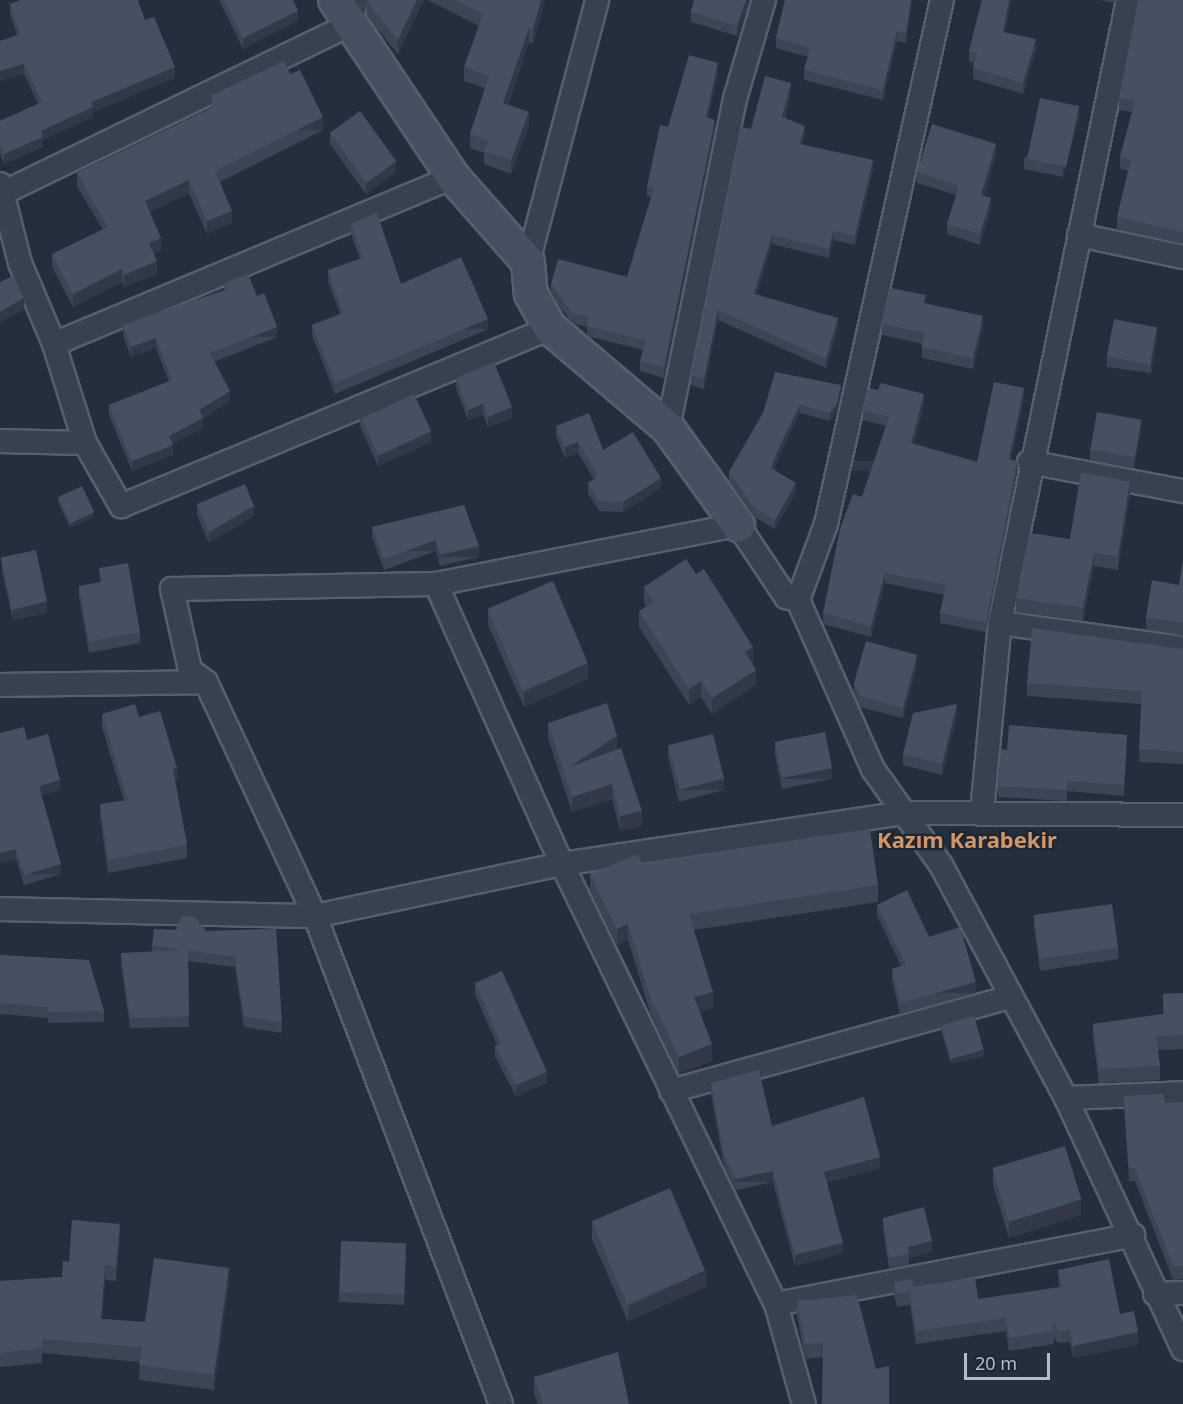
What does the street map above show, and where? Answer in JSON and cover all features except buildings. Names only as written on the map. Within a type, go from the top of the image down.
[{"type":"street","points":[[597,0],[528,262],[531,294],[550,328],[668,428],[738,525],[786,597],[798,600]]},
{"type":"street","points":[[668,428],[735,99],[764,0]]},
{"type":"street","points":[[942,0],[826,524],[798,600],[873,769],[941,865],[1066,1098],[1133,1235],[1155,1294],[1183,1349]]},
{"type":"street","points":[[982,812],[1000,623],[1029,462],[1080,235],[1128,0]]},
{"type":"street","points":[[528,262],[453,177],[347,8],[2,188],[10,263],[54,344],[85,443],[122,506],[550,328]]},
{"type":"street","points":[[54,344],[453,177]]},
{"type":"street","points":[[1080,235],[1183,257]]},
{"type":"street","points":[[0,441],[85,443]]},
{"type":"street","points":[[1029,462],[1183,491]]},
{"type":"street","points":[[501,1404],[315,916],[206,682],[190,670],[172,589],[436,584],[738,525]]},
{"type":"street","points":[[436,584],[562,864],[776,1304],[804,1404]]},
{"type":"street","points":[[1000,623],[1183,648]]},
{"type":"street","points":[[0,684],[206,682]]},
{"type":"street","points":[[0,909],[315,916],[562,864],[905,813],[1183,815]]},
{"type":"street","points":[[671,1091],[1011,997]]},
{"type":"street","points":[[1066,1098],[1183,1092]]},
{"type":"street","points":[[776,1304],[1133,1235]]},
{"type":"street","points":[[1155,1294],[1183,1293]]},
{"type":"district","name":"Kazım Karabekir","points":[[967,840]]}]
